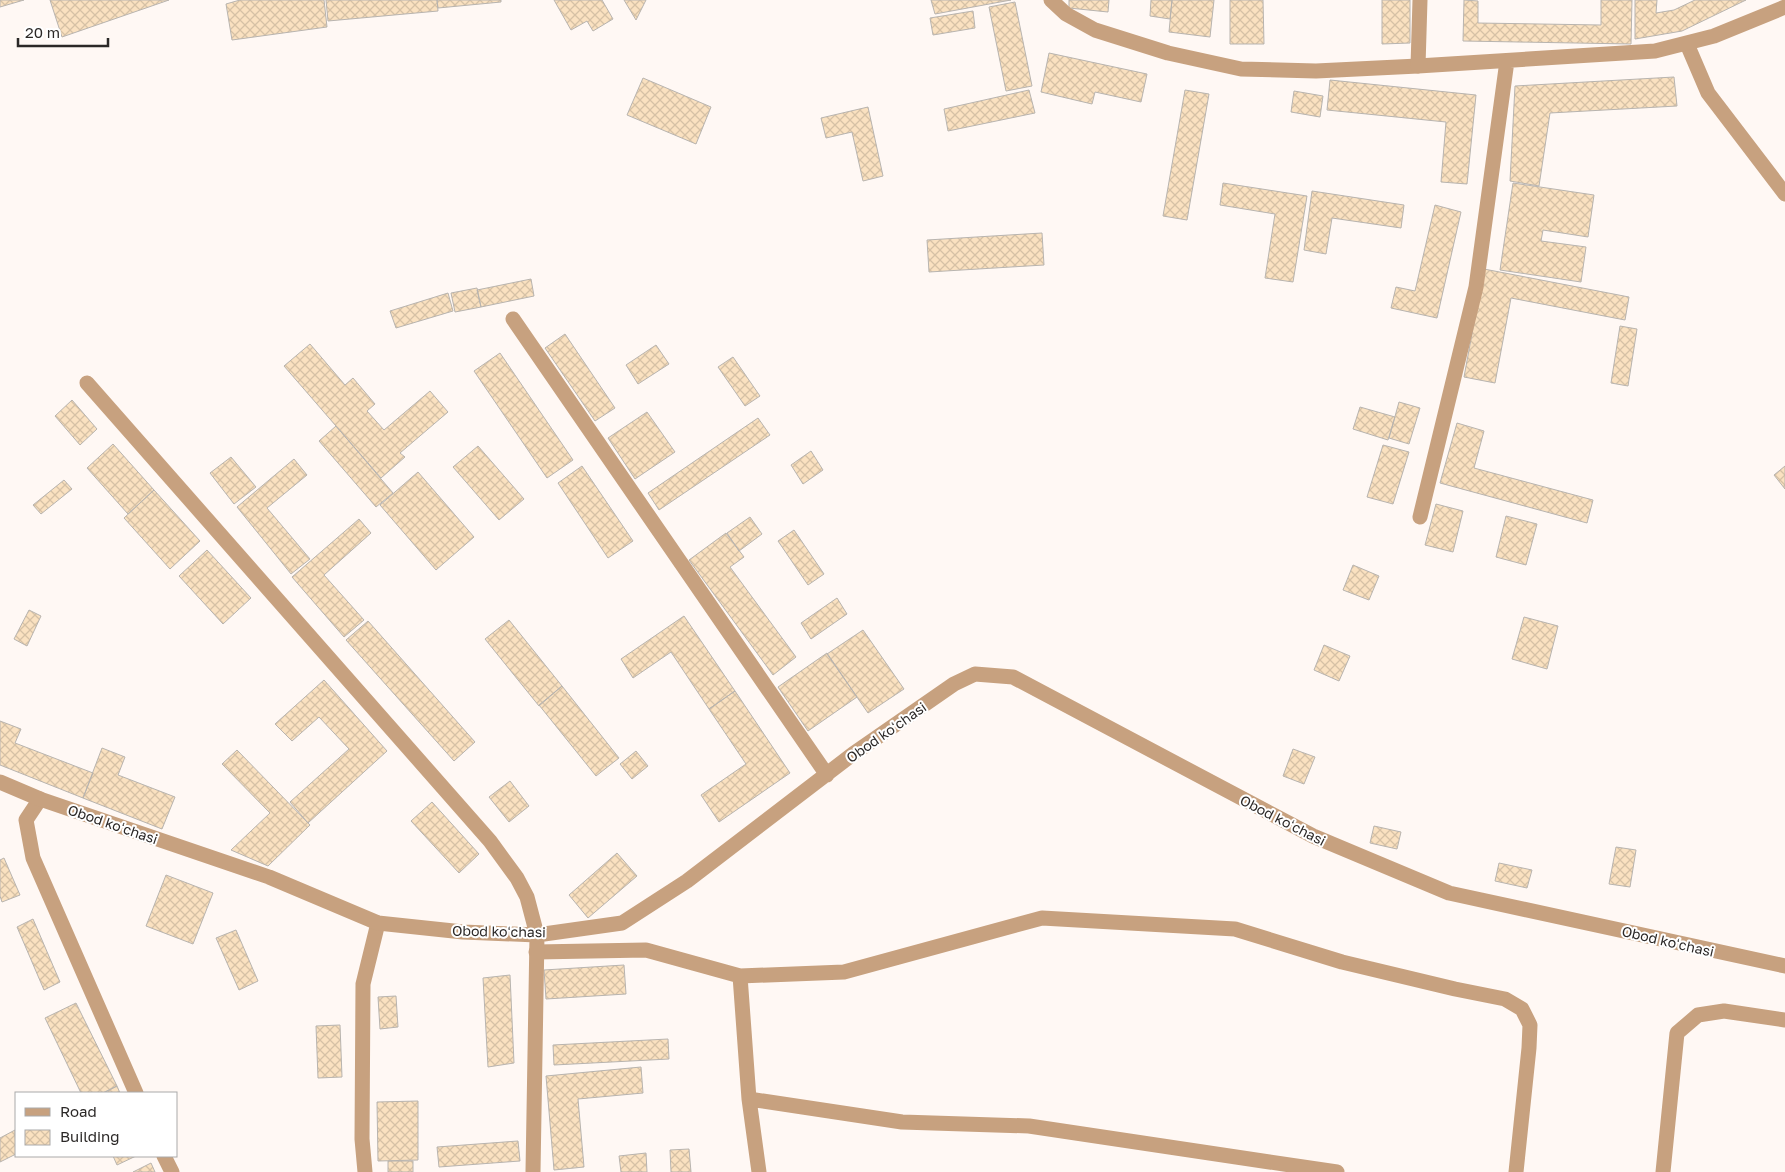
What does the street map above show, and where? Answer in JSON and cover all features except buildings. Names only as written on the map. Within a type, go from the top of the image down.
[{"type":"street","points":[[1051,0],[1066,14],[1095,30],[1168,53],[1241,69],[1316,71],[1655,51],[1714,36],[1785,7]]},
{"type":"street","points":[[1418,66],[1420,0]]},
{"type":"street","points":[[1687,44],[1708,92],[1785,194]]},
{"type":"street","points":[[1420,517],[1476,287],[1507,61]]},
{"type":"street","points":[[513,319],[826,774]]},
{"type":"street","points":[[87,384],[490,841],[517,878],[527,897],[537,935],[533,1172]]},
{"type":"street","name":"Obod koʻchasi","points":[[0,782],[40,799],[269,877],[378,923],[463,932],[537,935],[622,923],[687,881],[853,754],[954,684],[975,674],[1013,678],[1313,836],[1449,892],[1785,966]]},
{"type":"street","points":[[40,799],[26,820],[33,858],[136,1092]]},
{"type":"street","points":[[536,952],[646,950],[740,976],[844,972],[1042,918],[1235,929],[1342,962],[1505,999],[1522,1009],[1530,1025],[1516,1172]]},
{"type":"street","points":[[365,1172],[362,1130],[363,984],[378,923]]},
{"type":"street","points":[[740,976],[749,1100],[759,1172]]},
{"type":"street","points":[[1663,1172],[1677,1032],[1698,1015],[1724,1011],[1785,1020]]},
{"type":"street","points":[[749,1100],[902,1122],[1029,1126],[1337,1172]]},
{"type":"street","points":[[164,1157],[172,1172]]}]
